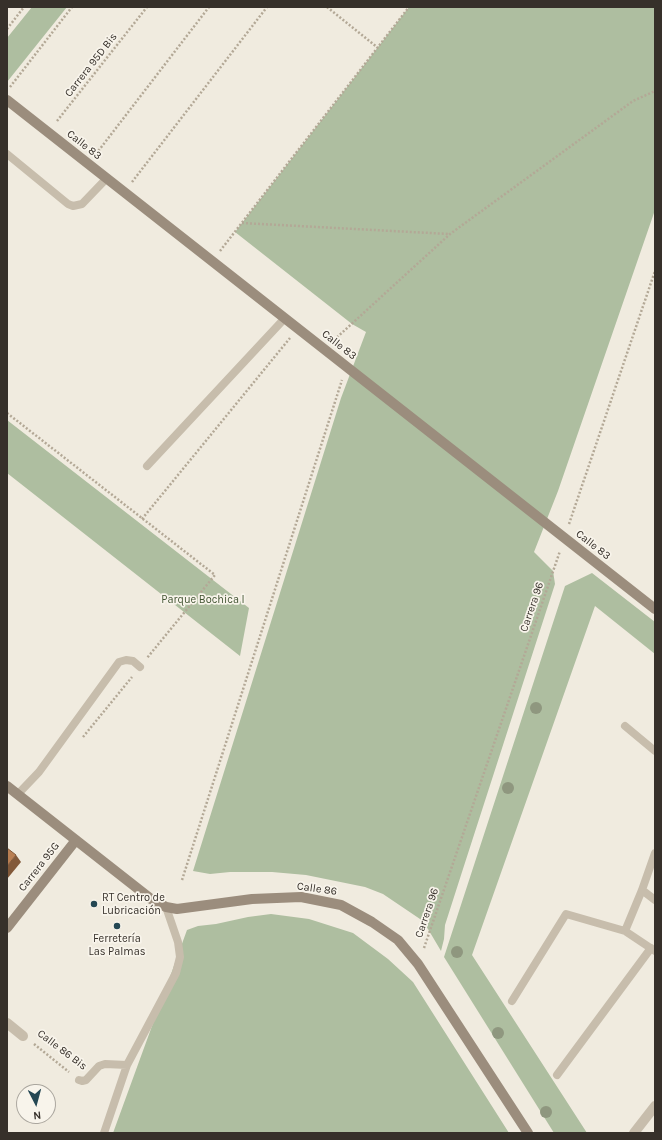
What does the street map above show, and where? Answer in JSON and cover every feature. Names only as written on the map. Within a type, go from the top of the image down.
[{"type":"street","name":"Calle 83","points":[[7,100],[655,609]]},
{"type":"street","name":"Calle 86","points":[[7,786],[151,899],[166,907],[177,909],[252,899],[300,897],[341,905],[372,922],[398,940],[418,964],[528,1133]]},
{"type":"street","name":"Carrera 95G","points":[[7,928],[76,840]]},
{"type":"street","name":"Calle 86 Bis","points":[[7,1023],[23,1036]]},
{"type":"street","points":[[634,1133],[655,1106]]},
{"type":"lane","points":[[7,154],[68,204],[73,206],[82,204],[107,178]]},
{"type":"lane","points":[[147,466],[285,318]]},
{"type":"lane","points":[[18,794],[39,772],[119,662],[126,660],[133,662],[140,667]]},
{"type":"lane","points":[[625,726],[655,751]]},
{"type":"lane","points":[[625,931],[655,854]]},
{"type":"lane","points":[[642,890],[655,900]]},
{"type":"lane","points":[[104,1133],[127,1065],[176,973],[180,957],[178,942],[166,907]]},
{"type":"lane","points":[[512,1001],[566,914],[625,931],[653,949],[557,1075]]},
{"type":"lane","name":"Calle 86 Bis","points":[[79,1080],[86,1080],[99,1066],[105,1064],[127,1065]]},
{"type":"path","points":[[7,29],[24,7]]},
{"type":"path","points":[[7,91],[72,7]]},
{"type":"path","name":"Carrera 95D Bis","points":[[48,132],[147,7]]},
{"type":"path","points":[[88,164],[209,7]]},
{"type":"path","points":[[124,192],[267,7]]},
{"type":"path","points":[[327,7],[378,48]]},
{"type":"path","points":[[212,261],[409,7]]},
{"type":"path","points":[[324,348],[450,234],[632,101],[655,91]]},
{"type":"path","points":[[242,222],[450,234]]},
{"type":"path","name":"Carrera 96","points":[[424,948],[655,271]]},
{"type":"path","points":[[142,519],[298,328]]},
{"type":"path","points":[[182,880],[347,366]]},
{"type":"path","points":[[7,413],[215,575]]},
{"type":"path","name":"Calle 86 Bis","points":[[23,1036],[79,1080]]},
{"type":"green space","points":[[32,7],[67,7],[7,82],[7,38]]},
{"type":"green space","points":[[409,7],[655,7],[655,210],[558,491],[534,552],[553,571],[555,584],[445,925],[441,951],[428,929],[420,919],[383,894],[365,887],[306,875],[272,872],[230,872],[210,874],[193,871],[341,398],[366,332],[352,324],[235,232]]},
{"type":"green space","name":"Parque Bochica I","points":[[7,420],[249,608],[240,656],[7,473]]},
{"type":"green space","points":[[592,573],[655,622],[655,654],[595,606],[472,955],[587,1133],[554,1133],[444,957],[565,586]]},
{"type":"green space","points":[[271,914],[309,919],[353,933],[388,959],[413,982],[509,1133],[113,1133],[187,930],[198,926]]},
{"type":"building","points":[[7,848],[16,855],[7,866]]},
{"type":"place","name":"RT Centro de Lubricación","points":[[94,904]]},
{"type":"place","name":"Ferretería Las Palmas","points":[[117,926]]}]
